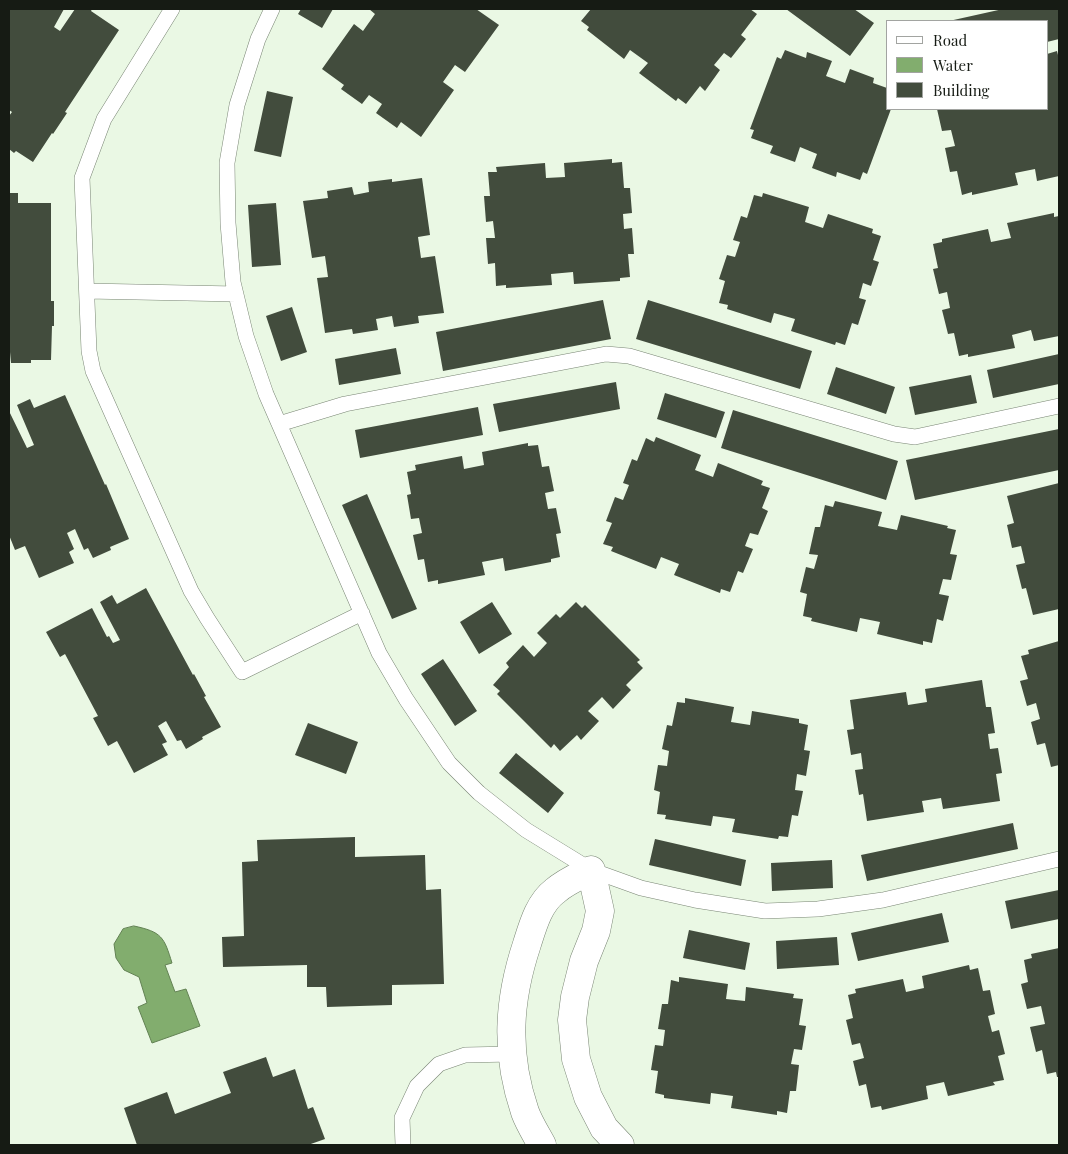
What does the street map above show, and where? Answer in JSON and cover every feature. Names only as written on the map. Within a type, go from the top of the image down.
[{"type":"street","points":[[542,1145],[525,1113],[514,1074],[510,1037],[512,1005],[518,972],[540,909],[554,891],[591,870],[600,911],[596,931],[584,961],[574,996],[572,1020],[576,1059],[588,1096],[604,1128],[620,1145]]},
{"type":"lane","points":[[172,9],[104,119],[82,178],[89,351],[93,371],[192,591],[242,672],[362,614]]},
{"type":"lane","points":[[272,9],[258,38],[237,105],[227,163],[228,223],[236,294],[246,336],[266,394],[379,653],[401,691],[448,763],[479,793],[526,830],[591,870],[640,888],[695,900],[765,911],[818,909],[883,900],[1059,859]]},
{"type":"lane","points":[[87,292],[236,294]]},
{"type":"lane","points":[[279,424],[345,404],[606,354],[629,356],[894,434],[915,437],[1059,406]]},
{"type":"lane","points":[[403,1145],[402,1118],[417,1086],[439,1064],[464,1055],[512,1054]]},
{"type":"water","points":[[134,926],[156,933],[164,941],[172,963],[165,965],[175,992],[186,989],[200,1026],[152,1043],[138,1007],[147,1003],[139,977],[124,970],[116,958],[114,944],[123,929]]},
{"type":"building","points":[[9,9],[64,9],[54,27],[60,31],[75,9],[92,9],[91,11],[119,30],[65,112],[67,113],[33,162],[16,151],[14,153],[9,149],[9,116],[12,112],[9,110]]},
{"type":"building","points":[[301,9],[333,9],[322,28],[298,14]]},
{"type":"building","points":[[369,9],[476,9],[499,25],[465,72],[455,65],[443,82],[454,90],[421,137],[401,122],[397,128],[376,113],[382,104],[369,95],[362,104],[341,89],[344,85],[322,69],[354,24],[363,31],[375,14]]},
{"type":"building","points":[[591,9],[750,9],[757,14],[741,35],[746,39],[731,58],[724,53],[714,65],[720,70],[705,91],[700,86],[686,104],[678,98],[676,101],[639,73],[648,63],[630,50],[624,59],[587,30],[589,27],[581,21]]},
{"type":"building","points":[[786,9],[854,9],[874,23],[850,56]]},
{"type":"building","points":[[1003,9],[1059,9],[1059,39],[1048,42],[1048,20],[954,20]]},
{"type":"building","points":[[785,50],[806,58],[807,52],[832,61],[826,76],[845,83],[850,69],[874,78],[873,83],[886,88],[886,110],[891,110],[867,174],[863,172],[860,180],[837,172],[836,177],[812,168],[817,154],[800,147],[795,162],[770,153],[773,146],[751,138],[754,130],[750,129],[777,57],[781,59]]},
{"type":"building","points":[[1057,51],[1059,55],[1059,176],[1037,181],[1035,169],[1015,173],[1018,185],[972,195],[972,192],[962,195],[957,171],[950,172],[945,148],[955,146],[951,130],[942,131],[937,110],[1048,110],[1048,54]]},
{"type":"building","points":[[267,91],[293,97],[281,157],[254,151]]},
{"type":"building","points":[[612,159],[612,163],[622,162],[624,188],[630,188],[632,213],[623,214],[624,229],[632,228],[634,254],[628,254],[630,277],[620,278],[620,281],[574,284],[573,272],[551,274],[552,285],[506,288],[506,285],[496,286],[495,263],[488,264],[486,238],[495,238],[493,221],[486,222],[484,196],[490,196],[488,172],[497,172],[496,167],[545,163],[546,178],[565,177],[564,163]]},
{"type":"building","points":[[422,178],[430,235],[418,237],[421,258],[435,256],[444,313],[418,316],[419,323],[394,327],[392,316],[376,319],[378,330],[353,334],[352,329],[325,333],[317,278],[328,277],[325,256],[312,258],[303,201],[328,198],[327,191],[352,187],[354,195],[369,192],[368,182],[392,179],[392,182]]},
{"type":"building","points":[[9,193],[18,193],[18,203],[51,203],[51,301],[54,301],[54,326],[52,326],[51,360],[11,363],[9,352]]},
{"type":"building","points":[[763,193],[809,207],[805,222],[823,228],[828,214],[873,229],[872,233],[881,236],[873,260],[879,262],[871,286],[863,283],[859,298],[866,300],[858,325],[852,323],[845,345],[836,342],[835,345],[791,331],[795,319],[774,313],[771,323],[727,309],[728,305],[719,303],[725,281],[719,279],[727,255],[735,257],[740,242],[733,240],[741,216],[747,218],[754,195],[762,197]]},
{"type":"building","points":[[276,203],[281,265],[252,267],[248,205]]},
{"type":"building","points":[[1054,213],[1054,217],[1059,216],[1059,336],[1034,341],[1031,330],[1012,335],[1015,348],[968,357],[968,354],[959,356],[954,333],[948,334],[942,310],[950,308],[947,292],[939,294],[933,269],[938,268],[933,244],[942,242],[942,239],[988,229],[991,242],[1011,238],[1007,223]]},
{"type":"building","points":[[603,300],[611,339],[443,371],[436,332]]},
{"type":"building","points":[[648,300],[812,351],[800,389],[636,339]]},
{"type":"building","points":[[292,307],[307,352],[281,361],[266,316]]},
{"type":"building","points":[[396,348],[401,374],[339,385],[335,359]]},
{"type":"building","points":[[1059,354],[1059,384],[993,398],[987,370]]},
{"type":"building","points":[[836,367],[895,387],[886,414],[827,394]]},
{"type":"building","points":[[971,375],[977,403],[915,415],[909,387]]},
{"type":"building","points":[[616,382],[620,409],[499,432],[493,404]]},
{"type":"building","points":[[665,393],[725,412],[716,438],[657,419]]},
{"type":"building","points":[[65,395],[129,539],[110,547],[111,550],[93,558],[88,548],[84,550],[75,529],[67,533],[74,549],[69,552],[74,563],[39,578],[25,546],[15,550],[9,535],[9,411],[27,448],[34,445],[17,405],[30,399],[34,408]]},
{"type":"building","points":[[478,407],[483,435],[360,458],[355,430]]},
{"type":"building","points":[[733,410],[898,461],[886,500],[721,448]]},
{"type":"building","points":[[1059,429],[1059,470],[915,500],[906,460]]},
{"type":"building","points":[[656,437],[701,455],[695,470],[713,477],[718,463],[763,481],[761,485],[770,488],[762,508],[768,511],[758,535],[750,533],[745,546],[753,549],[743,573],[738,571],[730,592],[721,589],[720,593],[674,575],[679,564],[661,557],[656,569],[611,551],[613,547],[603,544],[612,523],[606,521],[615,497],[623,500],[629,485],[623,483],[632,459],[637,461],[646,438],[654,442]]},
{"type":"building","points":[[528,443],[528,446],[538,445],[542,467],[549,466],[554,491],[545,493],[548,509],[556,508],[561,533],[556,534],[560,557],[551,559],[551,562],[505,571],[503,558],[482,562],[485,575],[438,584],[438,580],[428,582],[424,559],[418,560],[413,535],[422,533],[419,518],[411,519],[407,495],[411,494],[407,472],[416,470],[415,465],[462,456],[464,469],[484,465],[482,452]]},
{"type":"building","points":[[1059,483],[1059,609],[1033,615],[1026,588],[1022,589],[1016,565],[1025,563],[1021,546],[1012,548],[1007,525],[1014,523],[1007,496]]},
{"type":"building","points":[[367,494],[417,609],[392,619],[342,505]]},
{"type":"building","points":[[835,501],[882,512],[878,526],[897,530],[901,515],[948,526],[947,528],[956,530],[950,554],[957,555],[951,580],[943,579],[939,594],[949,596],[943,621],[937,619],[932,643],[923,641],[923,645],[877,634],[880,622],[860,618],[857,632],[811,621],[812,618],[803,616],[807,594],[800,592],[806,567],[814,569],[818,555],[809,554],[815,527],[820,527],[825,505],[833,507]]},
{"type":"building","points":[[146,588],[206,696],[204,697],[221,727],[202,737],[203,739],[186,749],[181,740],[177,741],[166,721],[158,726],[167,742],[162,744],[168,755],[134,773],[117,741],[108,746],[93,718],[98,716],[65,654],[60,657],[46,632],[92,608],[107,637],[109,636],[113,643],[120,640],[100,602],[112,595],[117,604]]},
{"type":"building","points":[[492,602],[512,634],[479,654],[460,622]]},
{"type":"building","points":[[576,602],[582,608],[585,605],[640,660],[637,662],[643,668],[626,685],[631,690],[613,709],[602,697],[588,711],[599,721],[581,740],[577,735],[560,751],[554,744],[551,748],[497,694],[500,691],[493,685],[509,667],[506,663],[523,645],[534,657],[547,643],[537,633],[556,614],[560,618]]},
{"type":"building","points":[[1059,641],[1059,765],[1051,767],[1045,743],[1037,745],[1031,722],[1040,719],[1036,703],[1027,706],[1020,681],[1028,679],[1021,656],[1029,654],[1028,650]]},
{"type":"building","points":[[443,659],[477,711],[455,726],[421,674]]},
{"type":"building","points":[[982,680],[986,707],[991,707],[995,733],[988,734],[990,749],[998,748],[1002,773],[996,774],[1000,801],[943,809],[941,798],[922,801],[924,812],[867,821],[863,794],[859,795],[855,770],[863,769],[861,753],[851,755],[847,730],[854,729],[850,700],[906,692],[908,705],[927,702],[925,689]]},
{"type":"building","points":[[685,698],[734,707],[731,722],[750,725],[752,711],[799,719],[799,723],[808,725],[804,750],[810,751],[806,776],[797,774],[795,790],[803,791],[798,816],[792,815],[788,837],[779,836],[778,839],[732,832],[735,819],[713,816],[711,826],[665,819],[666,815],[657,814],[660,792],[654,790],[658,765],[667,766],[669,751],[662,749],[667,725],[672,726],[677,702],[685,703]]},
{"type":"building","points":[[308,723],[358,742],[346,774],[295,755]]},
{"type":"building","points":[[516,753],[564,793],[548,813],[499,773]]},
{"type":"building","points":[[1013,823],[1018,849],[867,881],[861,855]]},
{"type":"building","points":[[355,837],[355,857],[425,855],[426,890],[441,889],[444,984],[392,985],[392,1005],[327,1007],[326,987],[307,987],[307,965],[223,967],[222,937],[244,936],[242,862],[258,861],[257,840]]},
{"type":"building","points":[[655,839],[746,860],[741,886],[649,865]]},
{"type":"building","points":[[832,860],[833,888],[772,891],[771,863]]},
{"type":"building","points":[[1059,890],[1059,919],[1011,929],[1005,901]]},
{"type":"building","points":[[942,913],[949,942],[858,961],[851,933]]},
{"type":"building","points":[[689,930],[750,943],[745,970],[683,958]]},
{"type":"building","points":[[837,937],[839,965],[777,969],[776,941]]},
{"type":"building","points":[[1059,948],[1059,1077],[1057,1077],[1056,1072],[1047,1074],[1042,1050],[1036,1052],[1030,1027],[1045,1024],[1041,1006],[1027,1009],[1021,984],[1028,982],[1024,960],[1032,958],[1031,954]]},
{"type":"building","points":[[969,965],[970,970],[978,968],[983,991],[990,990],[995,1014],[988,1016],[992,1032],[999,1030],[1005,1054],[998,1056],[1004,1080],[993,1082],[995,1085],[948,1096],[944,1082],[926,1086],[928,1099],[882,1110],[881,1106],[871,1108],[866,1084],[859,1086],[853,1061],[864,1058],[860,1043],[852,1045],[846,1020],[853,1018],[848,995],[856,993],[855,989],[903,979],[906,992],[924,988],[922,976]]},
{"type":"building","points":[[679,977],[728,984],[726,999],[745,1001],[746,987],[794,994],[793,998],[803,999],[799,1025],[806,1026],[802,1050],[794,1049],[791,1064],[799,1065],[796,1091],[790,1091],[787,1113],[777,1111],[777,1115],[731,1108],[733,1096],[711,1093],[710,1104],[664,1098],[664,1095],[655,1093],[658,1071],[651,1070],[655,1045],[663,1046],[665,1030],[658,1029],[662,1004],[668,1004],[671,980],[679,982]]},
{"type":"building","points":[[266,1057],[273,1077],[295,1069],[308,1109],[313,1107],[325,1139],[308,1145],[137,1145],[124,1108],[167,1092],[175,1114],[231,1093],[223,1072]]}]
